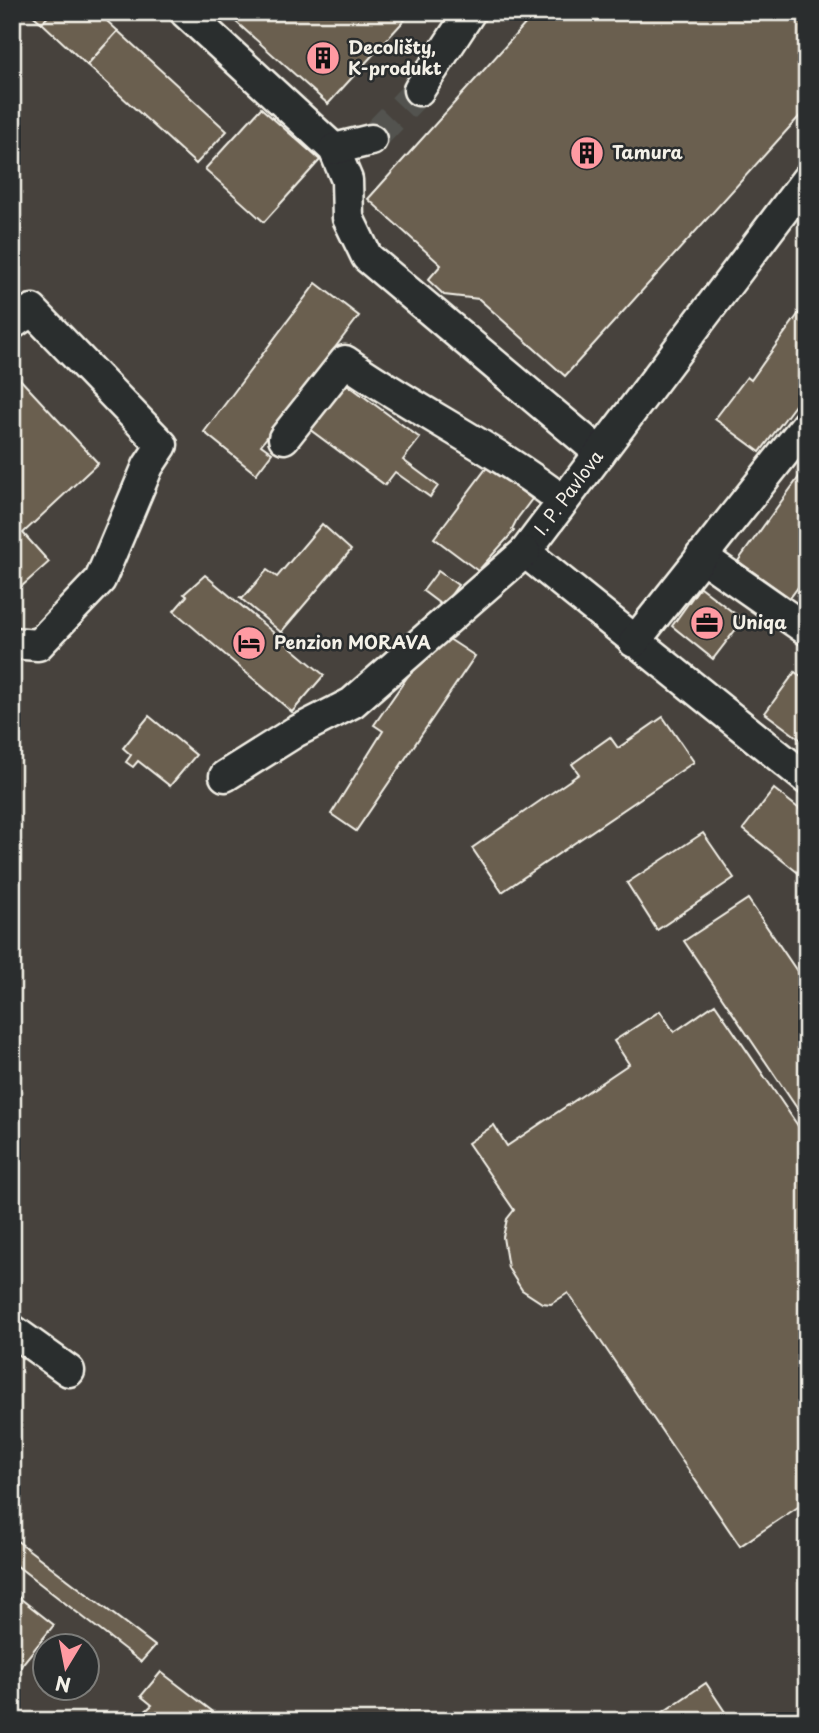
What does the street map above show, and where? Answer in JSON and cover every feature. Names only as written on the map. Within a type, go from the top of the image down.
[{"type":"street","points":[[185,12],[334,149],[347,180],[348,218],[367,257],[600,453]]},
{"type":"street","points":[[419,90],[470,12]]},
{"type":"street","points":[[334,149],[371,140]]},
{"type":"street","name":"I. P. Pavlova","points":[[807,179],[525,552],[807,779]]},
{"type":"street","points":[[12,324],[32,310],[162,445],[148,466],[100,580],[38,645],[12,643]]},
{"type":"street","points":[[284,438],[345,361],[396,397],[506,461],[563,501]]},
{"type":"street","points":[[634,642],[807,424]]},
{"type":"street","points":[[225,776],[295,732],[352,703],[525,552]]},
{"type":"street","points":[[701,556],[807,630]]},
{"type":"street","points":[[12,1329],[69,1371]]},
{"type":"shaded area","points":[[12,12],[807,12],[807,1721],[12,1721]]},
{"type":"building","points":[[29,12],[52,12],[42,23]]},
{"type":"building","points":[[52,12],[97,12],[118,31],[87,65],[42,23]]},
{"type":"building","name":"Decolišty, K-produkt","points":[[225,12],[412,12],[328,104]]},
{"type":"building","name":"Tamura","points":[[536,12],[807,12],[807,108],[565,376],[479,299],[444,295],[428,280],[441,265],[368,199]]},
{"type":"building","points":[[118,31],[227,131],[196,164],[87,65]]},
{"type":"building","points":[[261,108],[320,160],[264,222],[205,169]]},
{"type":"building","points":[[316,283],[359,316],[261,445],[272,453],[256,474],[204,432]]},
{"type":"building","points":[[807,302],[807,389],[760,452],[715,419],[747,377],[751,380]]},
{"type":"building","points":[[18,377],[98,463],[23,533],[49,562],[12,595],[12,383]]},
{"type":"building","points":[[344,382],[420,438],[403,460],[438,486],[430,497],[395,472],[385,485],[309,429]]},
{"type":"building","points":[[488,466],[532,499],[517,519],[512,529],[514,531],[478,571],[434,538]]},
{"type":"building","points":[[807,466],[807,575],[790,598],[738,561]]},
{"type":"building","points":[[322,524],[351,550],[282,631],[283,634],[239,597],[243,598],[267,570],[277,577]]},
{"type":"building","points":[[438,571],[458,585],[443,606],[423,591]]},
{"type":"building","name":"Penzion MORAVA","points":[[205,575],[324,675],[292,712],[174,611],[187,596],[184,594]]},
{"type":"building","name":"Uniqa","points":[[700,587],[743,620],[713,659],[672,626]]},
{"type":"building","points":[[443,635],[475,656],[356,831],[331,814],[383,731],[374,725],[426,650]]},
{"type":"building","points":[[795,672],[807,681],[805,743],[765,713]]},
{"type":"building","points":[[149,716],[196,755],[170,786],[138,761],[133,767],[126,762],[131,755],[123,748]]},
{"type":"building","points":[[663,717],[694,762],[502,892],[472,848],[579,774],[572,764],[610,737],[618,748]]},
{"type":"building","points":[[774,789],[807,815],[807,880],[743,829]]},
{"type":"building","points":[[703,833],[734,878],[657,930],[627,883]]},
{"type":"building","points":[[748,899],[807,986],[807,1123],[684,941]]},
{"type":"building","points":[[715,1004],[807,1139],[807,1507],[804,1503],[740,1546],[568,1293],[551,1304],[542,1303],[522,1290],[508,1268],[503,1237],[507,1219],[514,1210],[468,1143],[494,1125],[507,1146],[629,1064],[614,1041],[660,1011],[674,1032]]},
{"type":"building","points":[[12,1537],[155,1646],[141,1662],[12,1562]]},
{"type":"building","points":[[12,1592],[54,1625],[48,1632],[32,1632],[32,1652],[12,1677]]},
{"type":"building","points":[[161,1672],[212,1711],[204,1721],[135,1721],[152,1705],[141,1696]]},
{"type":"building","points":[[706,1683],[731,1721],[650,1721]]},
{"type":"tunnel","points":[[371,140],[419,90]]},
{"type":"place","name":"Decolišty, K-produkt","points":[[323,58]]},
{"type":"place","name":"Tamura","points":[[587,153]]},
{"type":"place","name":"Uniqa","points":[[707,623]]},
{"type":"place","name":"Penzion MORAVA","points":[[249,643]]}]
